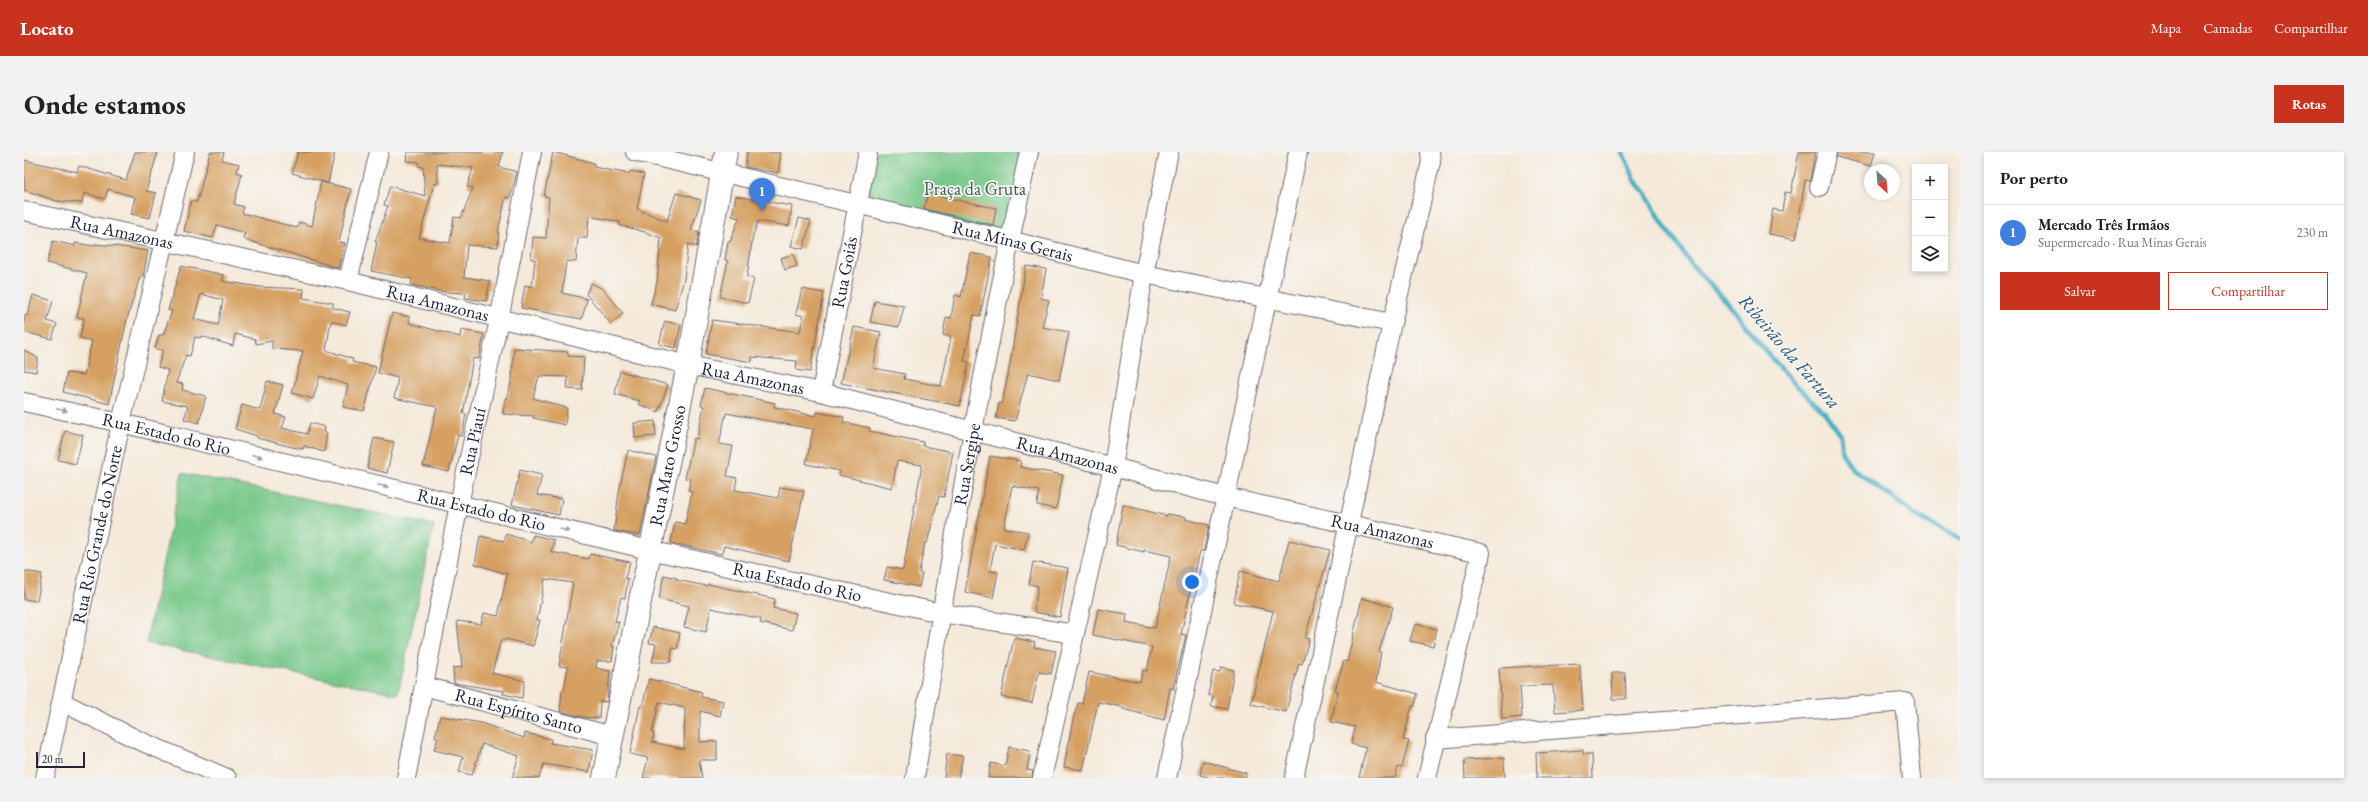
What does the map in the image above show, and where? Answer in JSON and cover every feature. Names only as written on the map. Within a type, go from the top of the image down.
[{"type":"street","name":"Rua Rio Grande do Norte","points":[[45,778],[121,423],[165,242],[185,152]]},
{"type":"street","points":[[348,281],[378,152]]},
{"type":"street","name":"Rua Piauí","points":[[406,778],[459,504],[499,320],[532,152]]},
{"type":"street","name":"Rua Minas Gerais","points":[[635,152],[724,162],[857,205],[1009,240],[1144,274],[1267,300],[1392,323]]},
{"type":"street","name":"Rua Goiás","points":[[820,392],[868,152]]},
{"type":"street","name":"Rua Sergipe","points":[[915,778],[941,613],[973,430],[1009,240],[1028,152]]},
{"type":"street","points":[[1042,778],[1113,466],[1144,274],[1169,152]]},
{"type":"street","points":[[1167,778],[1298,152]]},
{"type":"street","points":[[1819,187],[1827,152]]},
{"type":"street","points":[[1294,778],[1350,526],[1392,323],[1431,157]]},
{"type":"street","name":"Rua Mato Grosso","points":[[604,778],[649,550],[688,365],[724,162]]},
{"type":"street","name":"Rua Amazonas","points":[[24,211],[348,281],[499,320],[688,365],[820,392],[1113,466],[1225,497],[1350,526],[1481,553],[1435,739]]},
{"type":"street","name":"Rua Estado do Rio","points":[[24,402],[121,423],[649,550],[941,613],[1075,634]]},
{"type":"street","name":"Rua Espírito Santo","points":[[424,686],[612,736]]},
{"type":"street","points":[[62,702],[138,740],[227,778]]},
{"type":"street","points":[[1427,778],[1435,739],[1905,702],[1912,778]]},
{"type":"green space","name":"Praça da Gruta","points":[[875,152],[1023,152],[1004,233],[866,203]]},
{"type":"green space","points":[[182,473],[434,525],[398,694],[146,643]]},
{"type":"building","points":[[135,152],[158,152],[146,191],[156,193],[150,218],[131,214],[135,197],[108,189],[105,199],[84,193],[82,203],[57,201],[24,190],[24,160],[77,172],[79,166],[126,180]]},
{"type":"building","points":[[210,152],[224,152],[222,160],[239,164],[237,172],[242,174],[234,204],[244,207],[242,213],[297,228],[299,222],[312,226],[321,182],[351,189],[339,242],[345,243],[338,268],[243,239],[245,233],[217,225],[213,238],[184,231],[191,201],[197,202]]},
{"type":"building","points":[[298,152],[335,152],[328,183],[292,173]]},
{"type":"building","points":[[407,152],[503,152],[499,167],[517,172],[510,198],[506,197],[499,227],[498,247],[467,245],[464,277],[490,281],[486,301],[465,298],[466,293],[445,292],[411,285],[412,279],[371,271],[377,242],[375,242],[388,206],[384,205],[390,186],[425,196],[423,167],[418,166],[419,162],[406,161]],"holes":[[[437,164],[473,168],[467,187],[473,188],[461,218],[454,217],[450,243],[419,238],[434,184],[438,183]]]},
{"type":"building","points":[[553,152],[594,163],[594,167],[629,174],[630,171],[644,174],[637,209],[667,221],[676,193],[701,200],[691,230],[699,232],[697,244],[696,247],[688,244],[684,279],[675,310],[651,304],[657,282],[661,238],[619,225],[620,222],[589,216],[587,238],[578,238],[576,262],[566,261],[562,293],[587,299],[582,319],[521,308],[525,285],[532,287],[535,259],[531,259],[533,237],[546,238],[549,197],[544,196]]},
{"type":"building","points":[[747,152],[781,152],[778,173],[745,167]]},
{"type":"building","points":[[1799,152],[1815,152],[1810,181],[1805,180],[1796,239],[1769,234],[1773,209],[1782,211],[1785,192],[1791,193]]},
{"type":"building","points":[[1837,152],[1875,152],[1872,164],[1864,164],[1837,157]]},
{"type":"building","points":[[928,194],[996,208],[993,225],[924,209]]},
{"type":"building","points":[[736,196],[792,206],[789,226],[758,221],[753,235],[747,277],[754,279],[748,303],[720,297],[728,261],[725,260],[728,242],[730,242],[739,218],[732,216]]},
{"type":"building","points":[[799,218],[811,221],[803,249],[791,246]]},
{"type":"building","points":[[53,241],[75,246],[75,243],[94,246],[95,244],[148,251],[143,277],[140,277],[127,319],[109,404],[63,392],[67,373],[84,375],[92,341],[80,338],[84,318],[77,317],[87,273],[47,263]]},
{"type":"building","points":[[970,253],[992,257],[980,316],[974,315],[964,361],[969,362],[960,406],[841,383],[854,327],[881,332],[873,368],[905,374],[904,379],[941,386],[951,337],[943,335],[946,317],[951,318],[955,295],[961,297]]},
{"type":"building","points":[[793,254],[797,266],[785,270],[781,258]]},
{"type":"building","points":[[181,266],[224,275],[222,281],[260,287],[304,289],[303,298],[333,303],[333,308],[350,312],[346,325],[331,321],[326,350],[353,359],[352,362],[376,367],[364,411],[343,407],[348,385],[320,376],[313,399],[292,393],[303,351],[272,349],[272,341],[256,344],[255,339],[235,334],[233,346],[201,336],[200,338],[195,337],[190,356],[186,355],[176,383],[183,384],[182,390],[206,396],[199,423],[184,419],[188,406],[162,401],[168,370],[158,367],[163,350],[155,349],[159,335],[163,335],[172,311],[168,310]],"holes":[[[201,294],[223,300],[218,325],[194,319]]]},
{"type":"building","points":[[1026,266],[1046,269],[1041,298],[1049,300],[1042,327],[1069,332],[1059,380],[1028,373],[1015,421],[996,418],[999,403],[1002,404],[1008,375]]},
{"type":"building","points":[[591,283],[603,289],[623,313],[611,324],[586,294]]},
{"type":"building","points":[[802,289],[824,293],[810,372],[796,370],[797,361],[752,357],[752,362],[706,354],[712,320],[800,332],[803,316],[796,314]]},
{"type":"building","points":[[33,295],[53,301],[47,321],[57,324],[52,339],[24,332],[24,315],[27,316]]},
{"type":"building","points":[[875,301],[904,306],[899,327],[870,322]]},
{"type":"building","points":[[392,313],[410,317],[409,323],[460,337],[461,330],[484,334],[479,359],[473,358],[463,414],[466,414],[462,436],[458,435],[449,472],[423,466],[437,407],[394,398],[398,378],[378,373]]},
{"type":"building","points":[[665,321],[681,325],[676,348],[659,344]]},
{"type":"building","points":[[514,348],[568,352],[568,356],[584,357],[582,390],[567,389],[568,377],[539,376],[533,398],[567,408],[565,425],[533,418],[534,416],[503,414],[505,398],[507,399],[512,379]]},
{"type":"building","points":[[24,350],[38,358],[36,372],[24,370]]},
{"type":"building","points":[[620,371],[668,385],[658,412],[638,404],[640,401],[615,394]]},
{"type":"building","points":[[267,381],[283,385],[275,414],[286,417],[282,428],[307,434],[310,423],[325,427],[324,432],[327,433],[324,452],[304,446],[303,449],[257,438],[257,436],[235,429],[242,405],[260,410]]},
{"type":"building","points":[[705,388],[775,403],[774,407],[816,416],[817,412],[844,417],[843,422],[870,428],[869,431],[923,442],[923,446],[953,452],[944,497],[939,496],[927,543],[925,542],[919,573],[922,574],[919,587],[884,580],[887,567],[903,570],[922,465],[897,461],[892,488],[839,475],[840,471],[806,464],[813,429],[726,413],[719,444],[733,446],[727,476],[737,478],[735,490],[778,498],[780,487],[804,491],[789,561],[724,546],[722,554],[671,543],[675,522],[685,524],[692,492],[688,491],[691,479],[685,478],[694,438],[697,439],[704,406],[701,405]]},
{"type":"building","points":[[655,421],[656,436],[635,438],[634,423]]},
{"type":"building","points":[[65,431],[83,435],[76,464],[58,460]]},
{"type":"building","points":[[374,438],[394,442],[387,473],[367,468]]},
{"type":"building","points":[[628,450],[656,457],[640,535],[614,531],[619,492]]},
{"type":"building","points":[[990,456],[1021,461],[1020,467],[1063,475],[1056,509],[1037,505],[1039,491],[1012,486],[1004,528],[1028,532],[1024,550],[995,544],[990,571],[998,572],[993,598],[965,592]]},
{"type":"building","points":[[520,470],[542,475],[537,495],[562,499],[559,515],[512,505]]},
{"type":"building","points":[[1123,505],[1167,516],[1167,514],[1186,517],[1185,519],[1209,525],[1204,551],[1200,551],[1181,634],[1186,635],[1173,689],[1170,688],[1164,720],[1123,709],[1123,707],[1098,702],[1083,770],[1064,767],[1073,719],[1078,703],[1082,704],[1089,672],[1140,682],[1143,670],[1147,671],[1152,647],[1093,635],[1098,609],[1127,614],[1126,622],[1155,628],[1171,556],[1144,550],[1144,552],[1116,545]]},
{"type":"building","points":[[506,534],[531,542],[533,535],[554,540],[551,552],[588,559],[590,554],[630,562],[625,578],[628,579],[625,598],[621,597],[615,621],[619,622],[612,646],[614,646],[612,661],[597,661],[596,668],[610,671],[607,702],[600,701],[599,718],[582,717],[560,711],[562,691],[564,691],[568,667],[559,666],[573,583],[545,579],[537,620],[540,620],[533,646],[506,639],[505,641],[501,640],[492,673],[525,681],[522,698],[503,694],[504,691],[454,683],[453,668],[462,667],[457,621],[481,624],[484,613],[498,616],[507,574],[475,564],[480,536],[504,541]]},
{"type":"building","points":[[1289,540],[1330,550],[1305,638],[1309,639],[1302,664],[1299,663],[1286,712],[1251,704],[1273,611],[1234,603],[1240,571],[1279,581]]},
{"type":"building","points":[[1033,562],[1068,568],[1060,617],[1034,612],[1038,586],[1029,584]]},
{"type":"building","points":[[24,571],[42,574],[37,601],[24,599]]},
{"type":"building","points":[[664,575],[677,578],[676,580],[707,586],[708,584],[775,599],[773,608],[796,613],[792,630],[760,623],[761,619],[711,608],[706,632],[684,627],[689,606],[659,599]]},
{"type":"building","points":[[1362,598],[1393,607],[1379,652],[1381,652],[1376,682],[1418,694],[1414,707],[1412,706],[1403,740],[1409,741],[1402,768],[1398,767],[1395,778],[1359,778],[1366,748],[1351,744],[1355,727],[1331,722],[1338,691],[1335,690],[1344,661],[1347,662]]},
{"type":"building","points":[[1415,624],[1437,629],[1433,646],[1410,641]]},
{"type":"building","points":[[653,627],[680,633],[677,649],[672,648],[671,662],[652,662],[656,644],[649,643]]},
{"type":"building","points":[[1014,638],[1035,642],[1034,647],[1056,651],[1051,674],[1039,672],[1032,703],[1001,697]]},
{"type":"building","points":[[1580,664],[1583,710],[1555,712],[1553,685],[1520,686],[1522,717],[1502,719],[1499,668]]},
{"type":"building","points":[[1221,667],[1234,670],[1227,709],[1211,706],[1213,696],[1208,695],[1213,671],[1220,672]]},
{"type":"building","points":[[1612,673],[1625,673],[1626,699],[1613,699]]},
{"type":"building","points":[[649,679],[702,692],[701,697],[723,701],[720,716],[700,711],[700,742],[717,741],[717,760],[699,760],[702,778],[643,778],[648,758],[630,754],[640,706],[642,707]],"holes":[[[659,702],[685,708],[684,749],[652,742],[654,733],[652,733]]]},
{"type":"building","points":[[440,716],[481,723],[524,738],[525,733],[551,739],[550,743],[593,750],[589,772],[544,764],[539,778],[512,778],[519,756],[482,744],[472,775],[459,772],[463,757],[434,750],[438,738],[435,737]]},
{"type":"building","points":[[1009,747],[1030,751],[1027,770],[1033,771],[1032,778],[988,778],[991,763],[1005,766]]},
{"type":"building","points":[[1583,750],[1583,754],[1592,754],[1593,778],[1537,778],[1536,753]]},
{"type":"building","points":[[947,754],[963,756],[958,778],[944,778]]},
{"type":"building","points":[[1504,758],[1505,778],[1465,778],[1464,760]]},
{"type":"building","points":[[1203,761],[1246,773],[1246,778],[1212,778],[1200,775]]},
{"type":"waterway","name":"Ribeirão da Fartura","points":[[1622,152],[1636,182],[1645,192],[1665,227],[1692,265],[1737,313],[1752,335],[1789,378],[1825,413],[1840,434],[1842,453],[1852,468],[1917,516],[1960,539]]},
{"type":"place","name":"Mercado Três Irmãos","points":[[762,211]]}]
